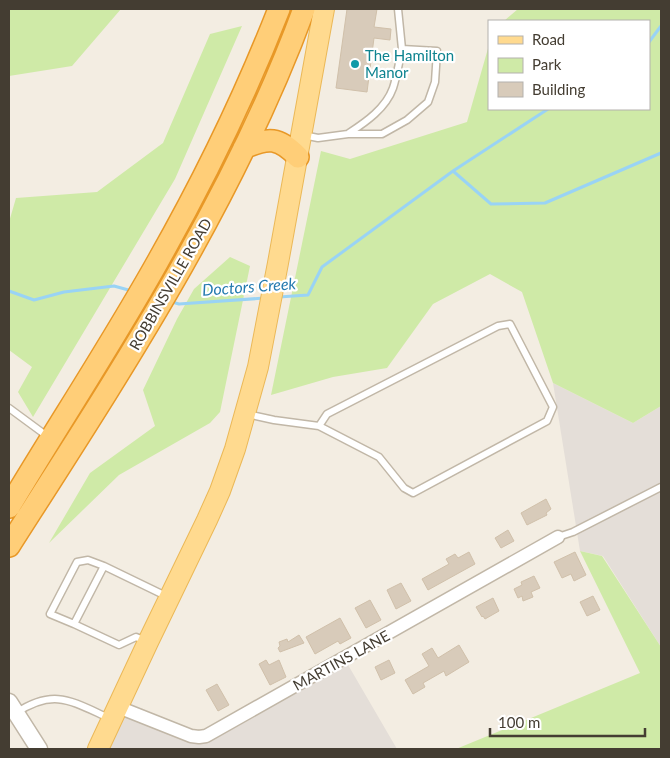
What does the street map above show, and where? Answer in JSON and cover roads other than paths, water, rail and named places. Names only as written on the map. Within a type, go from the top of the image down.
[{"type":"highway","name":"ROBBINSVILLE ROAD","points":[[9,507],[146,283],[186,210],[252,74],[279,9]]},
{"type":"highway","name":"ROBBINSVILLE ROAD","points":[[9,546],[170,289],[244,148],[304,9]]},
{"type":"highway","points":[[244,148],[260,141],[275,141],[287,146],[298,157]]},
{"type":"main road","points":[[98,749],[220,491],[246,414],[258,367],[274,287],[324,9]]},
{"type":"street","name":"MARTINS LANE","points":[[115,714],[191,736],[206,736],[558,537]]},
{"type":"street","points":[[12,708],[38,749]]},
{"type":"lane","points":[[348,134],[369,120],[393,90],[402,49],[398,9]]},
{"type":"lane","points":[[302,134],[318,138],[348,134],[382,134],[407,120],[428,102],[435,82],[437,51],[402,49]]},
{"type":"lane","points":[[246,414],[319,426],[378,457],[404,488],[412,493],[547,422],[553,407],[510,324],[498,326],[327,414],[319,426]]},
{"type":"lane","points":[[9,408],[50,438]]},
{"type":"lane","points":[[558,537],[573,532],[661,487]]},
{"type":"lane","points":[[148,642],[136,637],[119,645],[50,614],[78,562],[88,560],[169,598]]},
{"type":"lane","points":[[74,624],[104,566]]},
{"type":"lane","points":[[12,708],[47,698],[70,701],[115,714]]},
{"type":"waterway","name":"Doctors Creek","points":[[650,41],[661,26]]},
{"type":"waterway","name":"Doctors Creek","points":[[279,297],[308,295],[322,267],[453,171],[546,110]]},
{"type":"waterway","points":[[453,171],[491,204],[545,203],[661,153]]},
{"type":"waterway","name":"Doctors Creek","points":[[9,291],[34,300],[64,292],[114,286],[132,291]]},
{"type":"waterway","name":"Doctors Creek","points":[[172,302],[179,304],[265,298]]},
{"type":"place","name":"The Hamilton Manor","points":[[355,64]]}]
